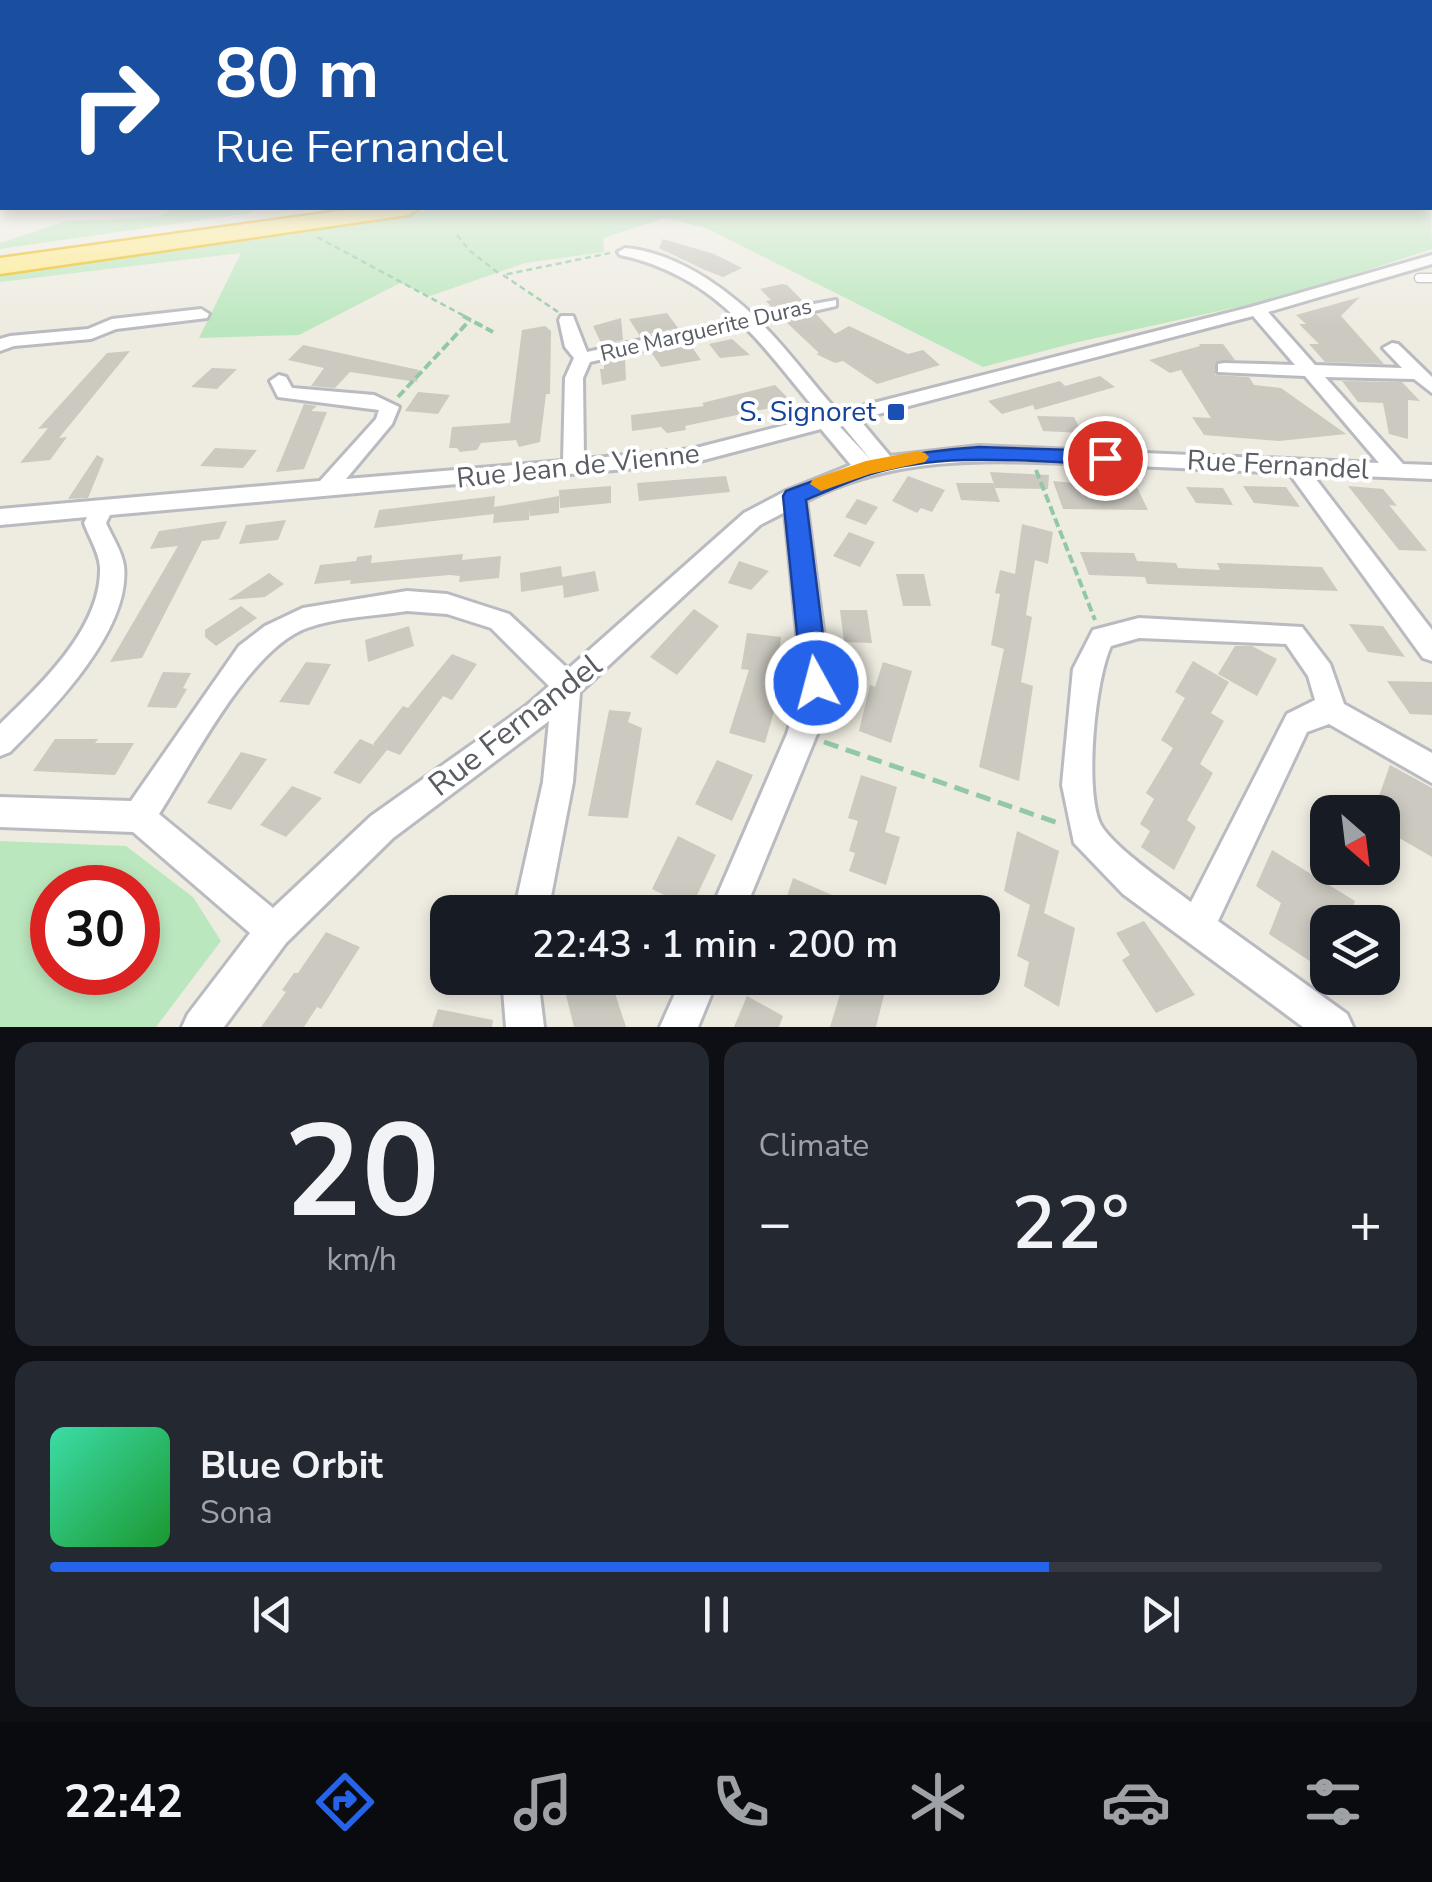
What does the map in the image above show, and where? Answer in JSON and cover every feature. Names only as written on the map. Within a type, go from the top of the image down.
[{"type":"highway","points":[[0,258],[184,232]]},
{"type":"highway","points":[[0,266],[240,232]]},
{"type":"street","points":[[624,252],[645,254],[720,292],[789,361],[796,376],[875,466]]},
{"type":"street","name":"Rue Jean de Vienne","points":[[0,518],[692,456],[837,422],[1257,310],[1432,258]]},
{"type":"street","name":"Rue Marguerite Duras","points":[[583,358],[830,303]]},
{"type":"street","points":[[1257,310],[1397,470]]},
{"type":"street","points":[[0,346],[10,341],[79,335],[112,324],[200,314]]},
{"type":"street","points":[[567,320],[574,348],[583,358],[574,378],[573,468]]},
{"type":"street","points":[[64,358],[79,335]]},
{"type":"street","points":[[1392,348],[1425,380]]},
{"type":"street","points":[[1224,368],[1425,380]]},
{"type":"street","points":[[279,380],[285,393],[374,401],[388,407],[385,420],[326,490]]},
{"type":"street","name":"Rue Fernandel","points":[[201,1027],[274,931],[382,826],[536,715],[611,651],[752,519],[794,496],[875,466],[942,455],[1030,454],[1432,472]]},
{"type":"street","points":[[1294,465],[1432,650]]},
{"type":"street","points":[[734,895],[802,734],[816,683],[794,496]]},
{"type":"street","points":[[0,743],[36,709],[84,647],[106,601],[113,568],[95,523],[102,509]]},
{"type":"street","points":[[140,817],[248,654],[274,633],[304,618],[407,601],[447,604],[500,621],[567,686],[558,782],[535,895]]},
{"type":"street","points":[[1333,712],[1320,672],[1293,634],[1139,628],[1102,638],[1087,669],[1078,785],[1085,832],[1135,882],[1334,1027]]},
{"type":"street","points":[[1196,927],[1298,723],[1319,711],[1333,712],[1432,769]]},
{"type":"street","points":[[0,812],[140,817],[274,931]]},
{"type":"street","points":[[522,995],[525,1027]]},
{"type":"street","points":[[679,1027],[693,995]]},
{"type":"lane","points":[[1420,278],[1432,278]]},
{"type":"path","points":[[458,234],[470,251],[567,320]]},
{"type":"path","points":[[315,236],[493,332]]},
{"type":"path","points":[[503,276],[531,266],[624,252]]},
{"type":"path","points":[[388,407],[470,320]]},
{"type":"path","points":[[1030,454],[1102,638]]},
{"type":"path","points":[[802,734],[1085,832]]},
{"type":"green space","points":[[33,232],[119,232],[0,249],[0,243]]},
{"type":"green space","points":[[279,232],[622,232],[603,238],[604,252],[525,263],[430,296],[400,283],[299,335],[199,338],[241,253],[0,282],[0,272]]},
{"type":"green space","points":[[714,232],[1431,232],[1432,249],[1288,296],[983,367]]},
{"type":"green space","points":[[0,841],[126,846],[151,865],[30,865],[30,995],[160,995],[160,872],[193,897],[221,941],[156,1027],[0,1027]]},
{"type":"building","points":[[663,239],[714,254],[742,268],[723,277],[659,248]]},
{"type":"building","points":[[782,284],[804,302],[772,308],[766,301],[771,300],[760,289]]},
{"type":"building","points":[[1360,297],[1341,316],[1384,364],[1325,362],[1309,344],[1319,344],[1299,324],[1306,324],[1296,315]]},
{"type":"building","points":[[667,313],[678,328],[640,336],[629,319]]},
{"type":"building","points":[[816,314],[835,334],[849,326],[908,354],[923,350],[940,365],[877,384],[843,361],[835,363],[816,354],[819,353],[785,321]]},
{"type":"building","points":[[621,318],[623,340],[602,345],[593,326]]},
{"type":"building","points":[[545,326],[551,331],[550,394],[546,394],[540,442],[519,447],[516,440],[481,443],[477,450],[460,452],[449,448],[452,427],[510,423],[522,330]]},
{"type":"building","points":[[732,339],[750,355],[720,358],[709,344]]},
{"type":"building","points":[[689,343],[701,360],[661,367],[651,352]]},
{"type":"building","points":[[1199,344],[1223,344],[1235,360],[1215,362],[1215,375],[1249,377],[1254,385],[1281,388],[1346,434],[1279,441],[1204,435],[1192,417],[1211,418],[1181,370],[1170,373],[1149,360]]},
{"type":"building","points":[[303,345],[419,370],[417,382],[350,372],[335,388],[311,386],[324,368],[288,360]]},
{"type":"building","points":[[130,351],[59,438],[67,437],[50,460],[20,463],[48,428],[38,429],[107,353]]},
{"type":"building","points":[[625,358],[626,380],[602,385],[600,369],[604,369],[604,363]]},
{"type":"building","points":[[212,368],[237,369],[217,389],[191,387]]},
{"type":"building","points":[[1100,376],[1115,387],[1035,410],[1033,405],[1002,414],[988,401],[1060,381],[1065,386]]},
{"type":"building","points":[[1342,381],[1402,382],[1420,401],[1408,400],[1408,439],[1389,434],[1383,403],[1358,402]]},
{"type":"building","points":[[775,385],[792,402],[685,426],[686,430],[667,433],[661,427],[632,431],[631,415],[704,406],[702,403]]},
{"type":"building","points":[[418,392],[450,395],[438,414],[405,411]]},
{"type":"building","points":[[304,404],[317,406],[311,411],[327,412],[304,469],[276,472]]},
{"type":"building","points":[[1037,416],[1074,417],[1082,433],[1043,431]]},
{"type":"building","points":[[215,448],[257,450],[243,468],[200,466]]},
{"type":"building","points":[[97,455],[104,459],[88,498],[68,499]]},
{"type":"building","points":[[990,472],[1049,475],[1048,489],[995,488]]},
{"type":"building","points":[[726,476],[730,492],[639,501],[637,483]]},
{"type":"building","points":[[908,476],[945,490],[932,512],[921,508],[917,513],[892,501]]},
{"type":"building","points":[[1114,480],[1134,481],[1148,510],[1063,509],[1053,481],[1117,487]]},
{"type":"building","points":[[956,483],[993,483],[1000,502],[961,500]]},
{"type":"building","points":[[611,486],[611,503],[560,508],[559,490]]},
{"type":"building","points":[[1243,486],[1286,487],[1300,507],[1254,503]]},
{"type":"building","points":[[1348,486],[1383,489],[1397,506],[1389,505],[1427,551],[1399,550]]},
{"type":"building","points":[[1186,487],[1223,488],[1233,505],[1196,503]]},
{"type":"building","points":[[495,496],[494,507],[559,496],[559,513],[530,516],[530,508],[529,520],[493,523],[494,514],[374,528],[379,510]]},
{"type":"building","points":[[857,499],[878,507],[866,525],[845,517]]},
{"type":"building","points":[[286,520],[278,540],[239,544],[246,525]]},
{"type":"building","points":[[227,521],[219,539],[202,541],[142,658],[110,662],[178,546],[150,549],[159,531]]},
{"type":"building","points":[[1022,524],[1053,532],[1048,564],[1035,560],[1026,615],[1032,617],[1021,682],[1033,686],[1019,781],[979,767],[1004,649],[991,645],[1000,594],[995,593],[1000,570],[1015,574]]},
{"type":"building","points":[[849,532],[875,542],[860,567],[833,556]]},
{"type":"building","points":[[1080,552],[1134,553],[1137,561],[1176,563],[1178,568],[1220,570],[1217,563],[1322,567],[1338,591],[1147,584],[1145,577],[1089,575]]},
{"type":"building","points":[[463,554],[462,560],[501,556],[499,578],[459,582],[460,576],[449,575],[314,584],[320,565],[356,561],[357,557],[372,555],[371,563]]},
{"type":"building","points":[[739,561],[769,571],[751,590],[728,583]]},
{"type":"building","points":[[561,566],[563,585],[521,592],[520,573]]},
{"type":"building","points":[[595,571],[599,591],[564,598],[562,577]]},
{"type":"building","points":[[269,573],[284,584],[265,597],[228,600]]},
{"type":"building","points":[[896,574],[924,574],[931,606],[903,606]]},
{"type":"building","points":[[241,606],[257,618],[216,646],[205,637],[205,630]]},
{"type":"building","points":[[694,609],[719,626],[677,675],[650,657]]},
{"type":"building","points":[[840,610],[867,610],[872,643],[844,642]]},
{"type":"building","points":[[1349,624],[1383,626],[1405,657],[1368,652]]},
{"type":"building","points":[[409,626],[414,646],[368,662],[365,640]]},
{"type":"building","points":[[747,633],[781,637],[773,700],[777,701],[765,743],[729,733],[749,670],[741,669]]},
{"type":"building","points":[[1235,646],[1252,646],[1277,659],[1257,696],[1218,674]]},
{"type":"building","points":[[452,654],[477,664],[452,700],[443,696],[400,755],[387,750],[360,784],[333,773],[360,739],[376,746],[373,744],[403,706],[408,708]]},
{"type":"building","points":[[1193,661],[1229,682],[1211,713],[1224,721],[1200,764],[1213,773],[1187,820],[1196,827],[1174,870],[1141,847],[1150,831],[1140,824],[1154,799],[1146,793],[1173,748],[1161,740],[1185,698],[1175,692]]},
{"type":"building","points":[[306,662],[331,664],[309,705],[279,702]]},
{"type":"building","points":[[883,662],[912,671],[891,743],[859,731],[870,685],[875,687]]},
{"type":"building","points":[[163,672],[191,673],[183,688],[187,689],[176,708],[147,707]]},
{"type":"building","points":[[1387,681],[1432,682],[1432,715],[1410,714]]},
{"type":"building","points":[[609,710],[631,712],[628,722],[642,728],[628,818],[588,816]]},
{"type":"building","points":[[55,739],[134,743],[115,775],[33,771]]},
{"type":"building","points":[[241,752],[267,759],[231,810],[207,803]]},
{"type":"building","points":[[717,760],[753,775],[732,821],[695,804]]},
{"type":"building","points":[[1390,765],[1432,788],[1432,857],[1400,838],[1400,795],[1379,795]]},
{"type":"building","points":[[861,775],[897,787],[885,832],[900,837],[886,885],[849,871],[855,853],[849,851],[858,821],[848,818]]},
{"type":"building","points":[[292,786],[322,798],[286,837],[260,825]]},
{"type":"building","points":[[1017,831],[1059,851],[1044,913],[1075,928],[1059,1007],[1024,986],[1029,962],[1017,956],[1030,905],[1004,891]]},
{"type":"building","points":[[678,836],[716,855],[697,895],[664,895],[652,889]]},
{"type":"building","points":[[1272,850],[1310,873],[1310,885],[1329,885],[1355,901],[1354,905],[1310,905],[1310,961],[1269,934],[1281,903],[1256,886]]},
{"type":"building","points":[[793,878],[832,895],[788,895]]},
{"type":"building","points":[[1144,921],[1195,995],[1156,1013],[1122,960],[1130,955],[1116,933]]},
{"type":"building","points":[[326,932],[360,947],[321,1009],[317,1007],[304,1027],[261,1027],[286,992],[282,990]]},
{"type":"building","points":[[566,995],[616,995],[626,1027],[574,1027]]},
{"type":"building","points":[[840,995],[884,995],[876,1027],[830,1027]]},
{"type":"building","points":[[747,996],[783,1016],[779,1027],[734,1027]]},
{"type":"building","points":[[438,1009],[493,1020],[492,1027],[432,1027]]},
{"type":"slow traffic","points":[[821,484],[866,468],[918,457]]},
{"type":"place","name":"S. Signoret","points":[[896,412]]},
{"type":"route","points":[[816,683],[794,496],[866,468],[913,458],[979,453],[1105,458]]}]
